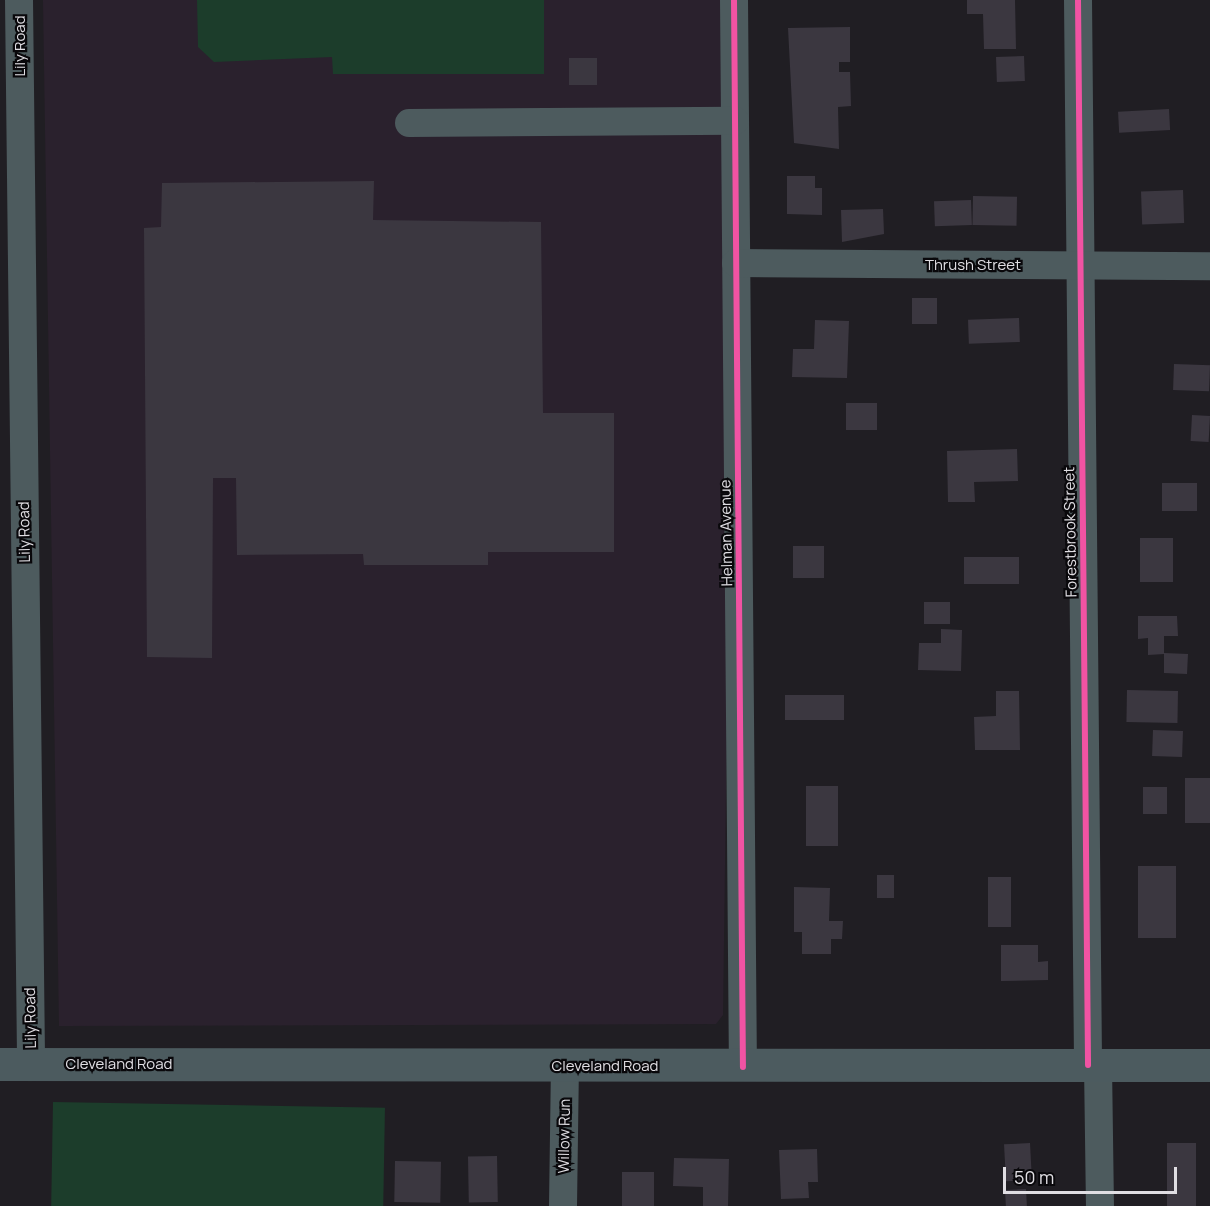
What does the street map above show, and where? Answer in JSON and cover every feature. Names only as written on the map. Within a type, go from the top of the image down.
[{"type":"main road","name":"Cleveland Road","points":[[16,1064],[743,1067],[1210,1065]]},
{"type":"street","name":"Lily Road","points":[[16,1064],[19,0]]},
{"type":"street","name":"Helman Avenue","points":[[734,0],[743,1067]]},
{"type":"street","name":"Forestbrook Street","points":[[1078,0],[1079,266],[1093,1065],[1100,1206]]},
{"type":"street","points":[[409,123],[735,121]]},
{"type":"street","name":"Thrush Street","points":[[736,263],[1210,266]]},
{"type":"street","name":"Willow Run","points":[[563,1206],[565,1066]]},
{"type":"shaded area","points":[[43,0],[723,0],[729,560],[723,1015],[716,1024],[59,1026]]},
{"type":"green space","points":[[197,0],[544,0],[544,74],[333,74],[332,57],[214,62],[198,47]]},
{"type":"green space","points":[[53,1102],[385,1108],[383,1206],[51,1206]]},
{"type":"building","points":[[967,0],[1015,0],[1016,49],[984,49],[983,14],[967,14]]},
{"type":"building","points":[[850,27],[850,62],[839,62],[839,72],[850,72],[851,106],[838,107],[839,149],[794,143],[788,28]]},
{"type":"building","points":[[1024,56],[1025,81],[997,82],[996,57]]},
{"type":"building","points":[[569,58],[597,58],[597,85],[569,85]]},
{"type":"building","points":[[1169,109],[1170,130],[1119,133],[1118,112]]},
{"type":"building","points":[[787,176],[815,176],[815,188],[822,188],[822,215],[787,214]]},
{"type":"building","points":[[374,181],[373,220],[541,222],[543,413],[614,413],[614,552],[488,552],[488,565],[364,565],[363,554],[237,555],[236,478],[213,478],[212,658],[147,657],[144,228],[161,227],[162,183]]},
{"type":"building","points":[[1183,190],[1184,223],[1142,224],[1141,191]]},
{"type":"building","points":[[973,196],[1017,197],[1016,226],[972,225]]},
{"type":"building","points":[[971,200],[972,225],[935,226],[934,201]]},
{"type":"building","points":[[883,209],[884,234],[842,242],[841,210]]},
{"type":"building","points":[[912,298],[937,298],[937,324],[912,324]]},
{"type":"building","points":[[1019,318],[1020,342],[969,344],[968,320]]},
{"type":"building","points":[[815,320],[849,321],[847,378],[792,377],[793,349],[814,349]]},
{"type":"building","points":[[1174,364],[1210,365],[1209,391],[1173,390]]},
{"type":"building","points":[[846,403],[877,403],[877,430],[846,430]]},
{"type":"building","points":[[1192,415],[1210,416],[1209,442],[1191,441]]},
{"type":"building","points":[[1017,449],[1018,481],[974,482],[975,502],[948,502],[947,451]]},
{"type":"building","points":[[1162,483],[1197,483],[1197,511],[1162,511]]},
{"type":"building","points":[[1140,538],[1173,538],[1173,582],[1140,582]]},
{"type":"building","points":[[793,546],[824,546],[824,578],[793,578]]},
{"type":"building","points":[[964,557],[1019,557],[1019,584],[964,584]]},
{"type":"building","points":[[924,602],[950,602],[950,624],[924,624]]},
{"type":"building","points":[[1138,616],[1177,616],[1178,636],[1164,636],[1164,653],[1188,654],[1187,674],[1164,673],[1164,654],[1148,655],[1148,638],[1138,639]]},
{"type":"building","points":[[941,629],[962,630],[961,671],[918,670],[919,643],[941,643]]},
{"type":"building","points":[[1127,690],[1178,691],[1177,723],[1126,722]]},
{"type":"building","points":[[996,691],[1019,691],[1020,750],[975,750],[974,717],[996,716]]},
{"type":"building","points":[[785,695],[844,695],[844,720],[785,720]]},
{"type":"building","points":[[1153,730],[1183,731],[1182,757],[1152,756]]},
{"type":"building","points":[[1185,778],[1210,778],[1210,823],[1185,823]]},
{"type":"building","points":[[806,786],[838,786],[838,846],[806,846]]},
{"type":"building","points":[[1143,787],[1167,787],[1167,814],[1143,814]]},
{"type":"building","points":[[1138,866],[1176,866],[1176,938],[1138,938]]},
{"type":"building","points":[[877,875],[894,875],[894,898],[877,898]]},
{"type":"building","points":[[988,877],[1011,877],[1011,927],[988,927]]},
{"type":"building","points":[[794,887],[830,888],[829,921],[843,921],[842,939],[831,939],[831,954],[802,954],[802,932],[794,932]]},
{"type":"building","points":[[1001,945],[1038,945],[1038,962],[1048,961],[1048,980],[1001,981]]},
{"type":"building","points":[[1030,1143],[1032,1180],[1006,1181],[1004,1144]]},
{"type":"building","points":[[1167,1143],[1196,1143],[1196,1206],[1167,1206]]},
{"type":"building","points":[[817,1149],[818,1182],[808,1182],[809,1198],[781,1199],[779,1150]]},
{"type":"building","points":[[497,1156],[498,1202],[469,1202],[468,1157]]},
{"type":"building","points":[[674,1158],[729,1159],[728,1206],[703,1206],[703,1187],[673,1186]]},
{"type":"building","points":[[395,1161],[441,1162],[440,1203],[394,1202]]},
{"type":"building","points":[[622,1172],[654,1172],[654,1206],[622,1206]]},
{"type":"building","points":[[1026,1189],[1027,1206],[1006,1206],[1005,1190]]},
{"type":"cycle path","points":[[734,0],[743,1067]]},
{"type":"cycle path","points":[[1078,0],[1088,1065]]}]
